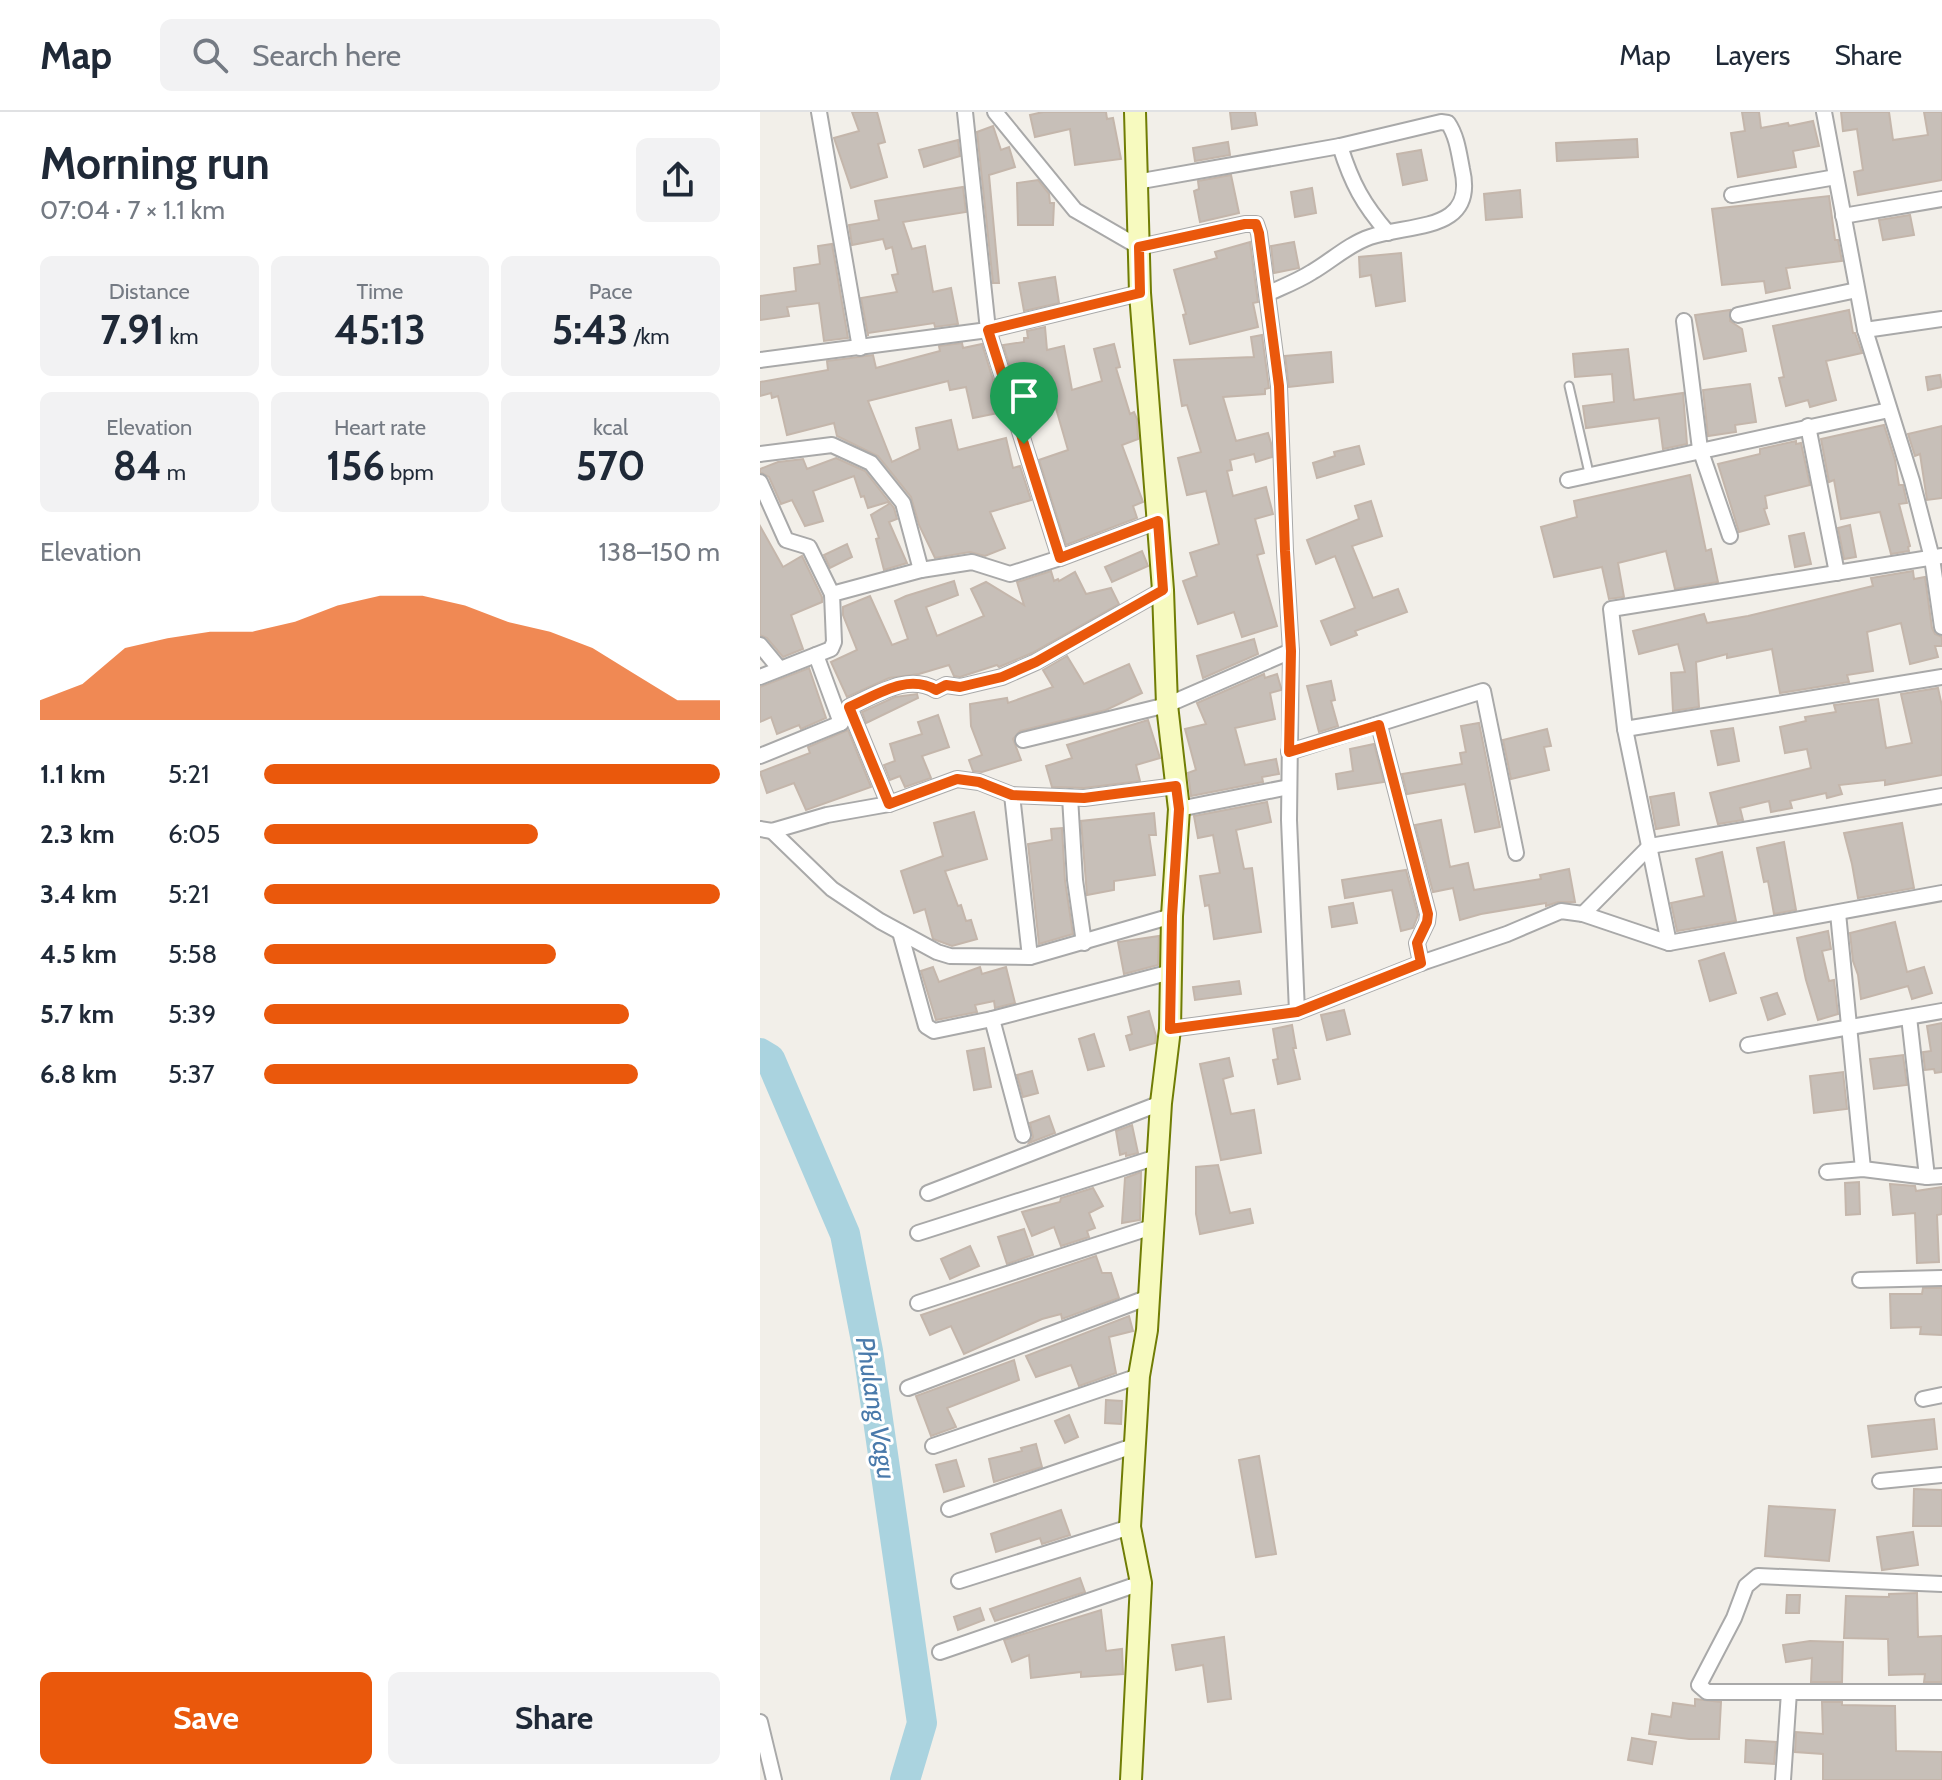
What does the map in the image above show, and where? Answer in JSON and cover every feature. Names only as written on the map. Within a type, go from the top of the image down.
[{"type":"street","points":[[819,112],[860,348]]},
{"type":"street","points":[[965,112],[988,330],[1060,558]]},
{"type":"street","points":[[995,112],[1075,210],[1139,247],[1256,224],[1279,386],[1291,651],[1289,787],[1297,1012]]},
{"type":"street","points":[[1131,1780],[1141,1583],[1130,1527],[1139,1376],[1149,1297],[1161,1103],[1170,1029],[1172,916],[1179,809],[1167,705],[1163,590],[1140,293],[1135,112]]},
{"type":"street","points":[[1824,112],[1865,330],[1937,557],[1942,627]]},
{"type":"street","points":[[1136,182],[1340,146],[1441,122],[1448,123],[1453,131],[1465,181],[1465,196],[1459,208],[1448,217],[1426,226],[1368,237],[1310,274],[1267,294]]},
{"type":"street","points":[[1340,146],[1360,199],[1388,233]]},
{"type":"street","points":[[1732,195],[1836,177]]},
{"type":"street","points":[[1843,216],[1942,199]]},
{"type":"street","points":[[1738,315],[1857,290]]},
{"type":"street","points":[[760,360],[988,330],[1140,293]]},
{"type":"street","points":[[1865,330],[1942,319]]},
{"type":"street","points":[[1684,321],[1700,449],[1730,536]]},
{"type":"street","points":[[1568,480],[1889,410]]},
{"type":"street","points":[[1808,426],[1837,573]]},
{"type":"street","points":[[760,454],[832,445],[871,463],[903,503],[921,570]]},
{"type":"street","points":[[760,482],[786,540],[809,547],[832,594],[833,646],[760,677]]},
{"type":"street","points":[[832,594],[921,570],[972,562],[1010,574],[1158,521]]},
{"type":"street","points":[[1669,943],[1625,729],[1611,609],[1937,557]]},
{"type":"street","points":[[760,756],[841,723],[849,707],[906,682],[926,684],[936,690],[946,685],[960,687],[1002,677],[1036,662],[1163,590]]},
{"type":"street","points":[[760,645],[779,668]]},
{"type":"street","points":[[1023,740],[1167,705],[1291,651]]},
{"type":"street","points":[[816,655],[841,723]]},
{"type":"street","points":[[1625,729],[1942,677]]},
{"type":"street","points":[[1289,752],[1483,691],[1516,853]]},
{"type":"street","points":[[849,707],[889,804]]},
{"type":"street","points":[[1379,725],[1428,914],[1417,943],[1421,963]]},
{"type":"street","points":[[766,830],[889,804],[957,779],[979,782],[1012,795],[1084,798],[1176,786]]},
{"type":"street","points":[[1179,809],[1289,787]]},
{"type":"street","points":[[1012,795],[1030,957]]},
{"type":"street","points":[[1583,914],[1650,846],[1942,796]]},
{"type":"street","points":[[1070,797],[1075,880],[1084,943]]},
{"type":"street","points":[[766,830],[832,889],[900,932],[950,956],[1030,957],[1172,916]]},
{"type":"street","points":[[1170,1029],[1297,1012],[1561,911],[1583,914],[1669,943],[1942,893]]},
{"type":"street","points":[[1838,913],[1863,1169]]},
{"type":"street","points":[[900,932],[929,1030],[992,1019],[1171,972]]},
{"type":"street","points":[[1748,1045],[1942,1011]]},
{"type":"street","points":[[1827,1172],[1863,1169],[1935,1176],[1909,1017]]},
{"type":"street","points":[[992,1019],[1023,1135]]},
{"type":"street","points":[[928,1193],[1161,1103]]},
{"type":"street","points":[[918,1233],[1157,1157]]},
{"type":"street","points":[[918,1303],[1152,1227]]},
{"type":"street","points":[[1860,1280],[1942,1278]]},
{"type":"street","points":[[908,1388],[1149,1297]]},
{"type":"street","points":[[933,1446],[1139,1376]]},
{"type":"street","points":[[1923,1399],[1942,1395]]},
{"type":"street","points":[[949,1509],[1136,1445]]},
{"type":"street","points":[[1880,1481],[1942,1475]]},
{"type":"street","points":[[959,1581],[1130,1527]]},
{"type":"street","points":[[1942,1584],[1758,1576],[1750,1580],[1699,1685],[1707,1692],[1942,1692]]},
{"type":"street","points":[[940,1652],[1141,1583]]},
{"type":"street","points":[[1783,1780],[1789,1692]]},
{"type":"street","points":[[760,1722],[774,1780]]},
{"type":"lane","points":[[1569,386],[1589,473]]},
{"type":"building","points":[[852,112],[877,112],[885,142],[878,144],[887,177],[851,188],[834,138],[859,131]]},
{"type":"building","points":[[1043,112],[1106,112],[1107,119],[1113,118],[1121,159],[1075,165],[1070,129],[1035,137],[1030,115]]},
{"type":"building","points":[[1230,112],[1255,112],[1257,125],[1232,129]]},
{"type":"building","points":[[1742,112],[1759,112],[1761,128],[1813,121],[1819,146],[1793,151],[1796,167],[1738,177],[1731,133],[1745,131]]},
{"type":"building","points":[[1841,112],[1889,112],[1893,140],[1928,135],[1924,112],[1942,112],[1942,180],[1858,195],[1854,172],[1863,170],[1857,129],[1843,131]]},
{"type":"building","points":[[993,126],[1001,150],[1009,147],[1015,167],[989,175],[999,283],[993,283],[977,132]]},
{"type":"building","points":[[1637,139],[1638,157],[1557,161],[1556,143]]},
{"type":"building","points":[[958,140],[960,156],[924,167],[919,150]]},
{"type":"building","points":[[1228,142],[1230,155],[1195,161],[1193,148]]},
{"type":"building","points":[[1421,150],[1427,180],[1403,185],[1397,154]]},
{"type":"building","points":[[1231,175],[1239,213],[1200,222],[1194,191],[1199,189],[1198,181]]},
{"type":"building","points":[[1038,180],[1049,194],[1050,203],[1054,203],[1053,225],[1018,225],[1017,183]]},
{"type":"building","points":[[963,187],[966,212],[903,222],[912,249],[925,246],[933,292],[951,288],[958,324],[935,327],[934,323],[868,333],[868,336],[861,298],[897,292],[892,275],[898,274],[892,247],[886,249],[883,239],[852,245],[849,225],[879,220],[875,201]]},
{"type":"building","points":[[1312,188],[1316,213],[1295,217],[1291,192]]},
{"type":"building","points":[[1520,190],[1522,217],[1486,220],[1484,194]]},
{"type":"building","points":[[1829,196],[1835,240],[1838,240],[1842,261],[1786,268],[1790,288],[1766,293],[1764,281],[1722,285],[1712,209]]},
{"type":"building","points":[[1910,215],[1914,235],[1883,240],[1879,220]]},
{"type":"building","points":[[1250,242],[1258,302],[1253,303],[1258,327],[1190,344],[1183,315],[1186,314],[1174,270],[1217,258],[1215,252]]},
{"type":"building","points":[[1294,242],[1299,268],[1274,273],[1271,246]]},
{"type":"building","points":[[832,244],[848,338],[824,341],[819,303],[787,307],[789,316],[760,320],[760,296],[796,291],[794,268],[820,264],[818,246]]},
{"type":"building","points":[[1401,253],[1405,301],[1376,306],[1371,275],[1360,277],[1359,257]]},
{"type":"building","points":[[1055,277],[1059,303],[1024,311],[1019,283]]},
{"type":"building","points":[[1730,310],[1730,321],[1742,329],[1746,351],[1704,359],[1695,315]]},
{"type":"building","points":[[1849,310],[1853,333],[1862,353],[1826,361],[1836,400],[1810,407],[1808,400],[1786,406],[1779,378],[1784,377],[1773,326]]},
{"type":"building","points":[[1045,327],[1047,350],[1064,346],[1072,390],[1102,381],[1094,349],[1114,344],[1120,367],[1116,368],[1130,414],[1134,412],[1137,419],[1138,439],[1122,445],[1143,502],[1133,506],[1137,518],[1066,545],[1039,460],[1068,450],[1055,405],[1029,413],[1027,407],[1023,408],[1003,345],[1024,342],[1024,338],[1028,338],[1027,331]]},
{"type":"building","points":[[1262,335],[1269,388],[1265,389],[1265,394],[1223,397],[1236,441],[1268,433],[1271,443],[1272,457],[1256,462],[1254,454],[1230,460],[1232,470],[1227,471],[1233,496],[1266,487],[1273,514],[1255,519],[1264,553],[1257,555],[1277,626],[1242,637],[1234,612],[1198,624],[1183,581],[1197,576],[1190,553],[1219,544],[1206,491],[1187,495],[1178,458],[1201,452],[1187,405],[1182,406],[1174,360],[1254,357],[1251,337]]},
{"type":"building","points":[[962,343],[963,348],[982,344],[1003,412],[973,418],[966,387],[950,390],[948,381],[868,401],[892,462],[920,449],[916,428],[951,420],[958,450],[1006,438],[1013,468],[1020,466],[1031,500],[990,512],[1005,548],[985,556],[970,552],[935,558],[919,525],[911,497],[878,456],[837,436],[834,423],[787,435],[778,396],[772,398],[771,393],[760,396],[760,382],[828,370],[827,361],[873,355],[876,368],[940,351],[939,346]]},
{"type":"building","points":[[1628,349],[1634,400],[1683,393],[1687,444],[1663,449],[1659,418],[1586,428],[1583,406],[1614,402],[1612,374],[1575,377],[1573,354]]},
{"type":"building","points":[[1331,352],[1333,382],[1289,387],[1285,356]]},
{"type":"building","points":[[1940,375],[1942,387],[1928,390],[1926,377]]},
{"type":"building","points":[[1750,384],[1756,422],[1735,425],[1736,432],[1708,436],[1703,390]]},
{"type":"building","points":[[1884,425],[1899,485],[1903,485],[1907,503],[1899,504],[1910,546],[1909,551],[1891,554],[1880,512],[1841,519],[1834,480],[1829,482],[1821,439]]},
{"type":"building","points":[[1942,426],[1942,498],[1927,500],[1920,454],[1915,456],[1908,434]]},
{"type":"building","points":[[1796,441],[1796,444],[1801,443],[1810,485],[1765,496],[1767,508],[1764,509],[1769,524],[1739,532],[1718,464],[1760,454],[1760,449]]},
{"type":"building","points":[[1359,446],[1364,464],[1317,478],[1313,463],[1335,456],[1334,452]]},
{"type":"building","points":[[836,458],[865,471],[894,508],[897,519],[889,522],[907,563],[884,570],[876,539],[879,538],[871,515],[889,504],[868,508],[854,476],[813,491],[823,521],[805,526],[792,500],[781,504],[769,477],[760,472],[760,469],[778,462],[803,459],[807,469]]},
{"type":"building","points":[[1690,475],[1706,551],[1711,549],[1718,582],[1675,589],[1666,551],[1618,563],[1624,597],[1609,599],[1602,567],[1554,577],[1541,527],[1577,517],[1574,501]]},
{"type":"building","points":[[1371,501],[1382,536],[1352,546],[1373,598],[1398,589],[1407,612],[1355,631],[1357,635],[1331,645],[1321,621],[1355,608],[1335,556],[1316,564],[1307,540],[1359,519],[1355,506]]},
{"type":"building","points":[[1850,525],[1856,557],[1844,559],[1838,528]]},
{"type":"building","points":[[760,526],[783,567],[802,556],[822,597],[822,602],[791,615],[803,649],[783,657],[767,638],[760,635]]},
{"type":"building","points":[[1804,533],[1811,564],[1795,567],[1789,536]]},
{"type":"building","points":[[847,544],[852,557],[830,568],[824,555]]},
{"type":"building","points":[[1142,551],[1148,566],[1112,582],[1105,567]]},
{"type":"building","points":[[1051,571],[1054,581],[1075,572],[1086,594],[1111,588],[1119,604],[1032,653],[999,667],[997,665],[960,677],[954,676],[949,665],[919,674],[889,678],[847,697],[831,662],[857,650],[843,615],[843,607],[870,596],[892,645],[908,639],[895,601],[954,581],[958,595],[926,607],[937,636],[984,616],[971,589],[986,582],[1024,605],[1017,582]]},
{"type":"building","points":[[1913,571],[1914,579],[1925,577],[1932,628],[1935,634],[1942,637],[1942,646],[1935,646],[1938,657],[1910,664],[1901,623],[1867,632],[1873,671],[1847,675],[1849,682],[1780,693],[1772,649],[1727,658],[1727,654],[1696,662],[1699,707],[1673,711],[1671,673],[1685,672],[1678,644],[1639,654],[1633,631],[1704,614],[1707,623],[1748,616],[1873,586],[1871,578]]},
{"type":"building","points":[[1254,639],[1258,654],[1203,678],[1197,656]]},
{"type":"building","points":[[1067,656],[1084,684],[1129,664],[1142,693],[1106,710],[1020,731],[1013,739],[1021,760],[982,772],[973,771],[969,760],[982,755],[971,726],[970,704],[1007,698],[1008,703],[1053,687],[1043,670]]},
{"type":"building","points":[[809,668],[826,718],[801,729],[799,725],[777,734],[771,717],[760,722],[760,687]]},
{"type":"building","points":[[1264,674],[1265,678],[1277,674],[1281,688],[1270,693],[1275,719],[1235,728],[1245,765],[1276,759],[1279,774],[1262,777],[1263,782],[1191,796],[1188,773],[1196,770],[1185,729],[1206,724],[1197,703]]},
{"type":"building","points":[[1331,681],[1335,700],[1331,701],[1338,726],[1319,732],[1307,686]]},
{"type":"building","points":[[1938,688],[1942,706],[1942,775],[1885,785],[1885,780],[1839,785],[1842,794],[1827,798],[1826,793],[1790,801],[1792,808],[1771,812],[1769,801],[1740,808],[1743,820],[1718,824],[1710,793],[1811,768],[1807,749],[1785,753],[1780,727],[1806,721],[1805,717],[1836,712],[1834,705],[1878,699],[1886,748],[1912,743],[1901,694]]},
{"type":"building","points":[[917,694],[918,698],[866,723],[862,712],[895,697]]},
{"type":"building","points":[[938,715],[949,747],[922,756],[931,778],[905,787],[900,776],[890,780],[884,765],[895,761],[890,744],[922,734],[918,722]]},
{"type":"building","points":[[1148,720],[1160,758],[1136,765],[1140,781],[1084,788],[1052,787],[1046,766],[1072,758],[1067,745]]},
{"type":"building","points":[[1479,723],[1500,827],[1475,832],[1465,784],[1407,794],[1402,774],[1462,764],[1460,753],[1466,752],[1461,726]]},
{"type":"building","points":[[1733,728],[1739,761],[1718,765],[1711,731]]},
{"type":"building","points":[[1547,729],[1551,746],[1544,747],[1549,770],[1511,779],[1503,740]]},
{"type":"building","points":[[848,730],[871,787],[806,810],[794,783],[767,793],[760,772],[810,753],[808,747]]},
{"type":"building","points":[[1374,744],[1384,782],[1338,789],[1336,774],[1353,771],[1350,749]]},
{"type":"building","points":[[1674,793],[1679,825],[1656,829],[1650,797]]},
{"type":"building","points":[[1267,802],[1271,822],[1236,830],[1244,869],[1252,868],[1261,932],[1214,939],[1209,905],[1205,906],[1200,876],[1220,873],[1213,835],[1198,838],[1194,816]]},
{"type":"building","points":[[974,812],[987,859],[945,871],[958,906],[961,905],[966,921],[971,920],[977,939],[952,946],[933,939],[925,909],[914,913],[901,871],[943,856],[934,823]]},
{"type":"building","points":[[1154,813],[1156,835],[1149,835],[1155,875],[1114,881],[1114,890],[1087,895],[1081,821]]},
{"type":"building","points":[[1441,820],[1450,867],[1468,863],[1474,890],[1541,879],[1540,875],[1569,869],[1575,902],[1546,906],[1546,903],[1460,920],[1453,888],[1433,892],[1415,825]]},
{"type":"building","points":[[1902,823],[1914,888],[1858,898],[1844,833]]},
{"type":"building","points":[[1062,828],[1065,881],[1073,934],[1039,944],[1028,844],[1052,840],[1051,829]]},
{"type":"building","points":[[1784,842],[1796,910],[1774,914],[1768,881],[1764,882],[1757,848]]},
{"type":"building","points":[[1722,852],[1736,921],[1677,931],[1671,903],[1704,896],[1696,859]]},
{"type":"building","points":[[1406,870],[1418,915],[1413,928],[1401,931],[1392,890],[1345,898],[1342,880]]},
{"type":"building","points":[[1353,903],[1357,923],[1332,927],[1329,907]]},
{"type":"building","points":[[1895,922],[1907,972],[1924,967],[1932,993],[1912,999],[1908,986],[1861,999],[1850,933]]},
{"type":"building","points":[[1828,931],[1831,949],[1822,951],[1829,981],[1834,980],[1838,1014],[1818,1020],[1797,938]]},
{"type":"building","points":[[1159,936],[1158,965],[1124,974],[1118,942]]},
{"type":"building","points":[[1724,953],[1736,993],[1710,1001],[1699,961]]},
{"type":"building","points":[[933,967],[939,982],[980,967],[982,974],[1006,967],[1015,1003],[995,1008],[994,1001],[975,1005],[977,1012],[936,1020],[921,971]]},
{"type":"building","points":[[1239,981],[1241,994],[1195,1000],[1193,987]]},
{"type":"building","points":[[1777,993],[1785,1014],[1768,1020],[1761,998]]},
{"type":"building","points":[[1344,1010],[1350,1034],[1327,1040],[1321,1015]]},
{"type":"building","points":[[1149,1011],[1155,1043],[1130,1050],[1126,1036],[1132,1034],[1128,1017]]},
{"type":"building","points":[[1942,1023],[1942,1072],[1935,1073],[1934,1069],[1925,1070],[1923,1052],[1931,1051],[1927,1026]]},
{"type":"building","points":[[1292,1025],[1300,1079],[1278,1084],[1273,1060],[1278,1059],[1273,1029]]},
{"type":"building","points":[[1094,1034],[1104,1066],[1088,1070],[1079,1039]]},
{"type":"building","points":[[984,1048],[991,1087],[974,1090],[967,1051]]},
{"type":"building","points":[[1903,1055],[1907,1085],[1874,1089],[1870,1059]]},
{"type":"building","points":[[1229,1058],[1233,1076],[1223,1079],[1231,1114],[1254,1110],[1261,1153],[1221,1160],[1200,1064]]},
{"type":"building","points":[[1032,1071],[1038,1093],[1023,1097],[1017,1075]]},
{"type":"building","points":[[1843,1072],[1847,1109],[1814,1113],[1810,1076]]},
{"type":"building","points":[[1049,1116],[1055,1133],[1029,1143],[1033,1137],[1030,1123]]},
{"type":"building","points":[[1132,1125],[1138,1153],[1120,1155],[1116,1131]]},
{"type":"building","points":[[1218,1165],[1230,1213],[1250,1209],[1253,1223],[1200,1234],[1196,1214],[1196,1167]]},
{"type":"building","points":[[1141,1172],[1140,1220],[1122,1223],[1125,1178]]},
{"type":"building","points":[[1859,1182],[1860,1214],[1846,1215],[1845,1183]]},
{"type":"building","points":[[1890,1184],[1915,1186],[1916,1191],[1942,1187],[1942,1214],[1937,1215],[1939,1262],[1917,1263],[1915,1213],[1893,1215]]},
{"type":"building","points":[[1093,1188],[1103,1206],[1089,1213],[1095,1228],[1087,1231],[1089,1237],[1061,1246],[1054,1227],[1032,1236],[1022,1212],[1060,1202],[1061,1198]]},
{"type":"building","points":[[1024,1229],[1033,1255],[1007,1264],[998,1237]]},
{"type":"building","points":[[970,1246],[979,1266],[950,1279],[941,1259]]},
{"type":"building","points":[[1096,1256],[1102,1273],[1111,1273],[1119,1298],[1062,1319],[1061,1314],[1042,1319],[964,1354],[951,1326],[930,1335],[921,1315]]},
{"type":"building","points":[[1923,1288],[1942,1288],[1942,1335],[1920,1334],[1921,1327],[1891,1328],[1890,1294],[1922,1294]]},
{"type":"building","points":[[1129,1316],[1133,1331],[1109,1337],[1116,1373],[1079,1386],[1071,1365],[1036,1377],[1026,1356]]},
{"type":"building","points":[[1014,1360],[1019,1380],[947,1408],[956,1427],[931,1436],[916,1396]]},
{"type":"building","points":[[1106,1400],[1122,1401],[1121,1424],[1105,1423]]},
{"type":"building","points":[[1069,1415],[1078,1437],[1065,1443],[1055,1421]]},
{"type":"building","points":[[1934,1419],[1937,1449],[1872,1457],[1868,1426]]},
{"type":"building","points":[[1036,1444],[1042,1467],[994,1482],[989,1459],[1022,1451],[1021,1448]]},
{"type":"building","points":[[1259,1456],[1276,1554],[1256,1557],[1239,1460]]},
{"type":"building","points":[[956,1460],[964,1486],[944,1492],[936,1465]]},
{"type":"building","points":[[1914,1489],[1942,1490],[1942,1526],[1913,1526]]},
{"type":"building","points":[[1769,1506],[1835,1510],[1829,1561],[1765,1556]]},
{"type":"building","points":[[1061,1510],[1070,1535],[1042,1544],[1040,1538],[996,1552],[991,1534]]},
{"type":"building","points":[[1913,1532],[1918,1565],[1882,1570],[1877,1537]]},
{"type":"building","points":[[1080,1578],[1085,1592],[995,1621],[990,1609]]},
{"type":"building","points":[[1917,1593],[1918,1637],[1942,1636],[1942,1682],[1924,1682],[1925,1674],[1889,1675],[1888,1639],[1844,1638],[1846,1596],[1889,1597],[1889,1594]]},
{"type":"building","points":[[1787,1595],[1800,1595],[1799,1613],[1786,1613]]},
{"type":"building","points":[[980,1608],[984,1620],[958,1630],[954,1617]]},
{"type":"building","points":[[1101,1610],[1106,1651],[1122,1649],[1123,1674],[1081,1677],[1081,1672],[1031,1678],[1029,1655],[1012,1662],[1004,1640]]},
{"type":"building","points":[[1224,1637],[1231,1699],[1208,1702],[1203,1665],[1176,1670],[1172,1645]]},
{"type":"building","points":[[1810,1641],[1843,1642],[1842,1682],[1811,1682],[1812,1658],[1786,1662],[1783,1645]]},
{"type":"building","points":[[1695,1699],[1721,1702],[1719,1739],[1649,1734],[1652,1714],[1671,1717],[1673,1703],[1695,1706]]},
{"type":"building","points":[[1822,1702],[1895,1706],[1896,1751],[1942,1752],[1942,1780],[1823,1780],[1823,1754],[1795,1752],[1796,1732],[1823,1734]]},
{"type":"building","points":[[1632,1738],[1656,1742],[1652,1764],[1628,1760]]},
{"type":"building","points":[[1746,1740],[1776,1742],[1774,1764],[1745,1762]]},
{"type":"waterway","name":"Phulang Vagu","points":[[760,1053],[770,1059],[845,1234],[868,1351],[922,1723],[905,1780]]},
{"type":"route","points":[[1256,224],[1279,386],[1291,651],[1289,752],[1379,725],[1428,914],[1417,943],[1421,963],[1297,1012],[1170,1029],[1172,916],[1179,809],[1176,786],[1084,798],[1012,795],[979,782],[957,779],[889,804],[849,707],[906,682],[926,684],[936,690],[946,685],[960,687],[1002,677],[1036,662],[1163,590],[1158,521],[1060,558],[1024,444],[988,330],[1140,293],[1139,247],[1256,224]]}]
